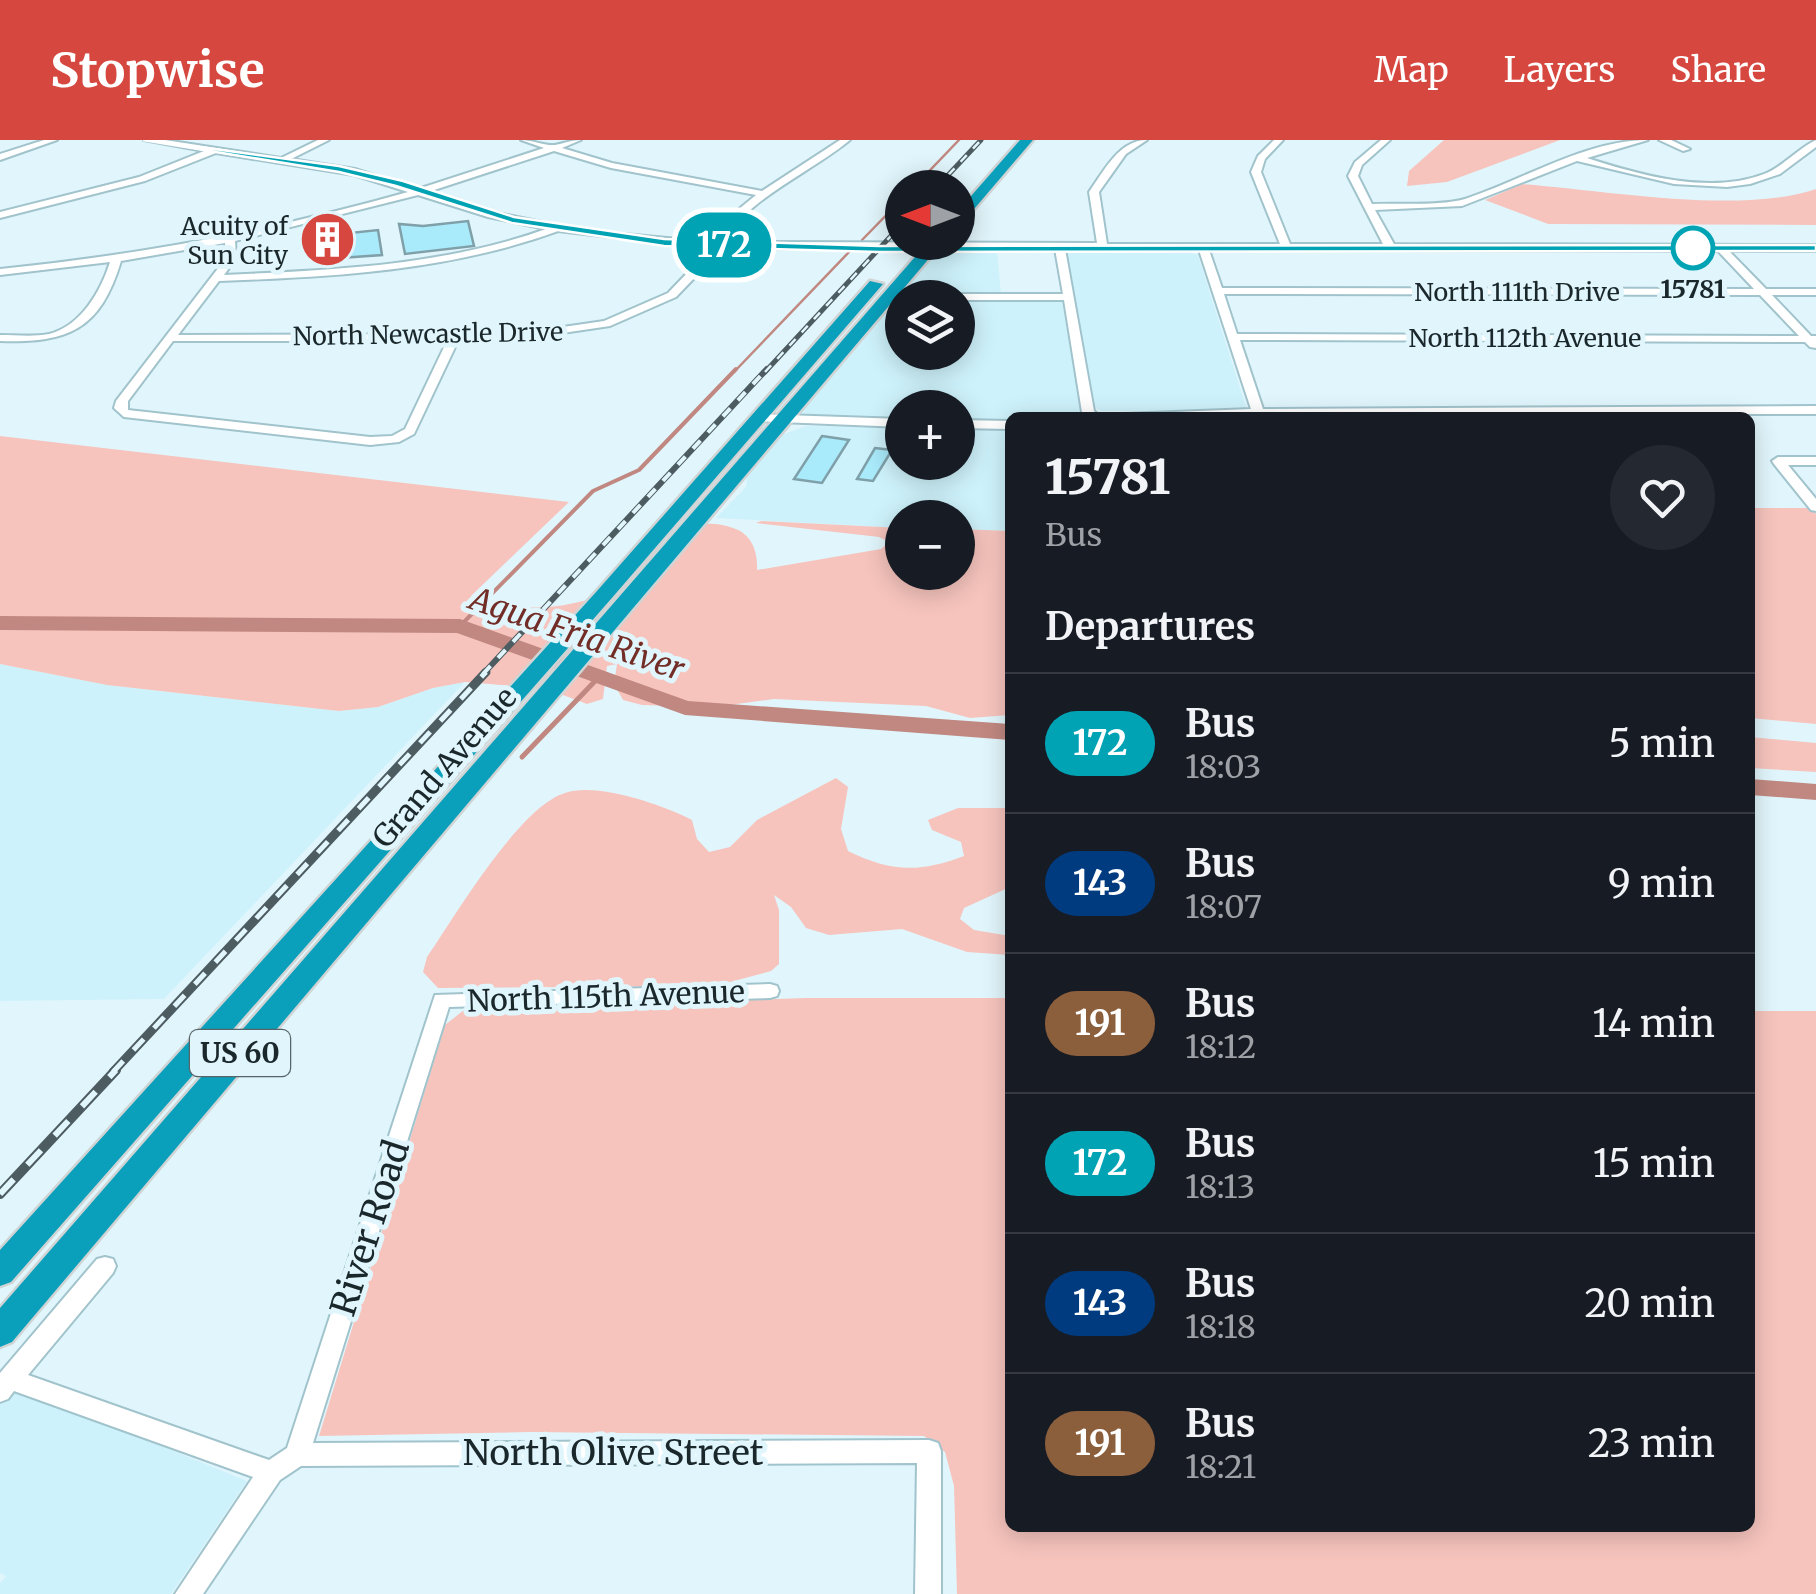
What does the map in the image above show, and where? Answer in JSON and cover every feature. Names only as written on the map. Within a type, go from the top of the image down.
[{"type":"highway","points":[[975,177],[1008,140]]},
{"type":"highway","points":[[975,199],[1027,140]]},
{"type":"highway","name":"Grand Avenue","points":[[0,1272],[897,260]]},
{"type":"highway","name":"Grand Avenue","points":[[901,280],[919,260]]},
{"type":"highway","name":"Grand Avenue","points":[[0,1332],[632,600],[885,297]]},
{"type":"street","points":[[0,156],[53,140]]},
{"type":"street","points":[[148,140],[354,172],[480,211],[555,229],[710,245],[885,245]]},
{"type":"street","points":[[284,159],[325,140]]},
{"type":"street","points":[[525,140],[611,166],[763,194]]},
{"type":"street","points":[[0,272],[116,260],[230,240],[422,191],[577,140]]},
{"type":"street","name":"North Newcastle Drive","points":[[172,338],[544,335],[633,315],[683,286],[731,220],[763,194],[846,140]]},
{"type":"street","points":[[1104,247],[1094,192],[1122,154],[1143,140]]},
{"type":"street","points":[[1278,140],[1261,158],[1256,172],[1286,247]]},
{"type":"street","points":[[1386,140],[1355,170],[1354,183],[1390,247]]},
{"type":"street","points":[[1368,206],[1462,203],[1576,158],[1644,140]]},
{"type":"street","points":[[1663,140],[1686,149]]},
{"type":"street","points":[[1576,158],[1649,176],[1723,183],[1767,177],[1816,143]]},
{"type":"street","points":[[0,215],[142,179],[216,150]]},
{"type":"street","points":[[1784,151],[1796,154]]},
{"type":"street","points":[[219,278],[468,256],[516,245],[555,229]]},
{"type":"street","points":[[230,240],[232,258],[122,401],[122,411],[137,416],[353,440],[396,439],[412,428],[454,338]]},
{"type":"street","points":[[975,246],[1816,248]]},
{"type":"street","points":[[1060,247],[1088,412]]},
{"type":"street","points":[[1202,247],[1259,412]]},
{"type":"street","points":[[1721,248],[1814,342]]},
{"type":"street","points":[[0,338],[60,334],[72,327],[102,292],[116,260]]},
{"type":"street","name":"North 111th Drive","points":[[1218,291],[1816,292]]},
{"type":"street","points":[[975,296],[1069,297]]},
{"type":"street","name":"North 112th Avenue","points":[[1233,337],[1814,342]]},
{"type":"street","points":[[1631,412],[1816,410]]},
{"type":"street","points":[[757,418],[885,424]]},
{"type":"street","points":[[975,424],[1005,425]]},
{"type":"street","points":[[1816,461],[1778,461],[1816,506]]},
{"type":"street","name":"North 115th Avenue","points":[[442,1000],[770,991]]},
{"type":"street","name":"River Road","points":[[297,1455],[442,1000]]},
{"type":"street","points":[[105,1266],[5,1385],[271,1472]]},
{"type":"street","name":"North Olive Street","points":[[297,1455],[929,1452],[928,1594]]},
{"type":"street","points":[[188,1594],[271,1472],[297,1455]]},
{"type":"shaded area","points":[[1444,140],[1560,140],[1447,182],[1407,186],[1409,171]]},
{"type":"shaded area","points":[[1522,184],[1711,200],[1750,200],[1816,189],[1816,225],[1548,224],[1485,200]]},
{"type":"shaded area","points":[[975,251],[997,251],[1001,294],[975,293],[975,280],[913,280],[930,260],[975,260]]},
{"type":"shaded area","points":[[1185,251],[1198,255],[1247,410],[1102,411],[1094,407],[1066,254]]},
{"type":"shaded area","points":[[975,300],[1062,302],[1081,412],[1005,412],[1005,419],[975,420],[975,390],[885,390],[885,419],[803,417],[799,411],[885,309],[885,370],[975,370]]},
{"type":"shaded area","points":[[806,426],[885,427],[885,480],[975,480],[975,428],[1005,428],[1005,531],[975,530],[975,500],[885,500],[885,527],[716,518],[746,487],[747,477],[781,435]]},
{"type":"shaded area","points":[[0,436],[569,502],[471,596],[525,607],[560,606],[617,590],[667,540],[704,524],[733,528],[745,535],[755,551],[757,570],[885,546],[885,590],[975,590],[975,530],[1005,531],[1005,715],[970,718],[926,706],[774,699],[715,707],[642,705],[623,700],[614,684],[617,664],[607,666],[603,699],[587,704],[547,689],[465,682],[433,688],[378,707],[339,711],[107,685],[0,664]]},
{"type":"shaded area","points":[[1755,508],[1811,508],[1816,514],[1816,724],[1755,718]]},
{"type":"shaded area","points":[[756,523],[885,527],[885,540]]},
{"type":"shaded area","points":[[0,664],[107,685],[339,711],[378,707],[433,688],[465,682],[164,999],[0,1001]]},
{"type":"shaded area","points":[[763,711],[927,720],[976,727],[1005,726],[1005,733],[789,723],[724,713]]},
{"type":"shaded area","points":[[1755,737],[1816,743],[1816,772],[1755,768]]},
{"type":"shaded area","points":[[836,778],[848,787],[841,829],[848,851],[905,868],[964,856],[961,842],[932,830],[928,820],[958,808],[1005,808],[1005,889],[964,908],[960,919],[974,930],[1005,935],[1005,955],[967,952],[902,929],[829,935],[806,928],[791,907],[774,895],[779,910],[779,964],[771,971],[715,986],[438,988],[423,972],[427,957],[509,840],[547,802],[565,793],[612,793],[679,814],[692,820],[697,839],[709,852],[730,847],[757,820]]},
{"type":"shaded area","points":[[806,998],[1005,998],[1005,1532],[1755,1532],[1755,1011],[1816,1011],[1816,1594],[957,1594],[954,1486],[945,1452],[924,1436],[530,1432],[319,1436],[445,1025],[464,1010]]},
{"type":"shaded area","points":[[14,1386],[247,1481],[171,1594],[0,1594],[0,1583],[6,1576],[0,1573],[0,1402]]},
{"type":"building","points":[[468,221],[474,246],[405,254],[399,224],[423,226]]},
{"type":"building","points":[[378,230],[382,255],[312,260],[311,237]]},
{"type":"building","points":[[822,436],[849,440],[822,483],[794,479]]},
{"type":"building","points":[[875,448],[885,449],[885,461],[873,481],[857,479]]},
{"type":"waterway","points":[[930,170],[959,140]]},
{"type":"waterway","points":[[862,240],[885,216]]},
{"type":"waterway","points":[[734,372],[849,252]]},
{"type":"waterway","points":[[460,626],[593,491],[639,470],[736,369]]},
{"type":"waterway","name":"Agua Fria River","points":[[0,623],[460,626],[685,708],[1005,732]]},
{"type":"waterway","points":[[522,757],[599,677]]},
{"type":"waterway","name":"Agua Fria River","points":[[1755,787],[1816,792]]},
{"type":"railway","points":[[953,170],[981,140]]},
{"type":"railway","points":[[765,372],[885,242]]},
{"type":"railway","points":[[483,674],[767,369]]},
{"type":"railway","points":[[113,1072],[486,672]]},
{"type":"railway","points":[[0,1194],[116,1070]]},
{"type":"bus line","name":"172","points":[[148,140],[339,169],[400,183],[512,220],[664,242],[865,249],[1816,248]]},
{"type":"place","name":"Acuity of Sun City","points":[[327,240]]},
{"type":"place","name":"15781","points":[[1693,248]]}]
